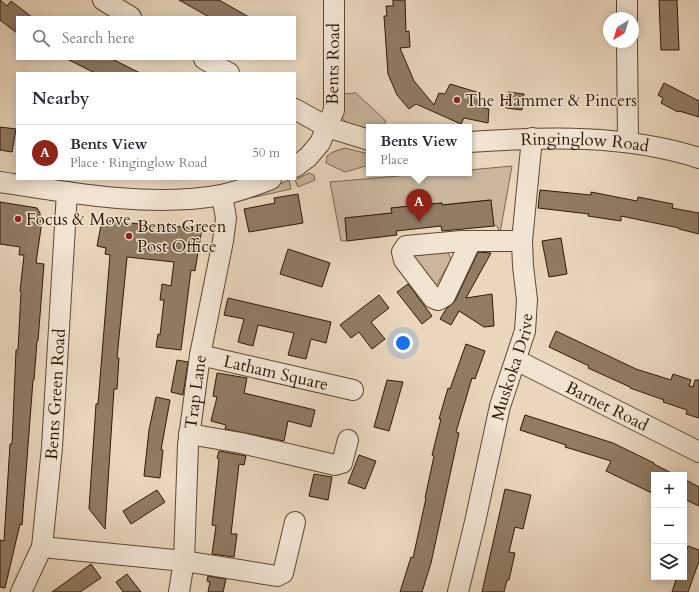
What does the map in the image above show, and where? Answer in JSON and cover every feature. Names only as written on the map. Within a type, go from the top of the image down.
[{"type":"street","points":[[103,0],[129,16]]},
{"type":"street","name":"Bents Road","points":[[327,127],[334,110],[334,0]]},
{"type":"street","points":[[627,0],[627,12]]},
{"type":"street","points":[[627,48],[628,142]]},
{"type":"street","points":[[206,60],[228,72]]},
{"type":"street","points":[[296,110],[327,127],[366,139]]},
{"type":"street","points":[[296,166],[308,157],[320,143],[327,127]]},
{"type":"street","name":"Ringinglow Road","points":[[472,142],[532,138],[568,138],[628,142],[679,152],[699,158]]},
{"type":"street","name":"Muskoka Drive","points":[[458,592],[500,406],[524,332],[527,300],[522,242],[532,138]]},
{"type":"street","points":[[0,182],[67,192],[157,200],[222,195],[268,180]]},
{"type":"street","name":"Bents Green Road","points":[[22,592],[42,547],[52,447],[67,192]]},
{"type":"street","name":"Trap Lane","points":[[179,592],[184,561],[189,434],[200,355],[223,242],[226,218],[222,195]]},
{"type":"street","points":[[471,242],[522,242]]},
{"type":"street","name":"Latham Square","points":[[200,355],[353,390]]},
{"type":"street","name":"Barnet Road","points":[[516,360],[699,452]]},
{"type":"street","points":[[189,434],[241,443],[335,465],[342,463],[348,440]]},
{"type":"street","points":[[42,547],[184,561],[277,576],[283,573],[295,522]]},
{"type":"shaded area","points":[[356,93],[386,121],[384,124],[366,124],[366,133],[352,128],[341,117],[339,94]]},
{"type":"shaded area","points":[[345,148],[366,153],[366,166],[345,172],[326,163],[327,156],[333,152]]},
{"type":"shaded area","points":[[512,166],[500,233],[497,226],[494,226],[490,200],[391,208],[392,213],[345,218],[347,241],[341,241],[330,182],[398,176],[472,176],[472,170]]},
{"type":"shaded area","points":[[309,173],[314,175],[315,180],[298,187],[296,180]]},
{"type":"shaded area","points":[[289,180],[291,189],[250,197],[250,196]]},
{"type":"shaded area","points":[[448,252],[451,260],[436,286],[413,256]]},
{"type":"building","points":[[0,0],[7,6],[11,1],[31,16],[16,16],[16,32],[0,20]]},
{"type":"building","points":[[179,0],[219,0],[247,16],[207,16]]},
{"type":"building","points":[[393,0],[405,0],[406,32],[409,31],[410,47],[400,48],[414,81],[434,105],[439,93],[445,94],[450,84],[480,93],[477,106],[489,109],[488,123],[464,118],[461,124],[416,104],[409,109],[397,95],[388,74],[384,16],[387,16],[386,6],[393,6]]},
{"type":"building","points":[[659,0],[677,0],[679,50],[661,50]]},
{"type":"building","points":[[69,60],[114,60],[138,72],[93,72]]},
{"type":"building","points":[[664,83],[699,101],[699,117],[679,111],[678,112],[661,103],[663,98],[658,95]]},
{"type":"building","points":[[508,92],[524,94],[522,110],[506,108]]},
{"type":"building","points":[[0,127],[16,129],[12,152],[0,150]]},
{"type":"building","points":[[540,190],[591,195],[591,192],[637,201],[638,197],[673,204],[672,208],[699,213],[699,234],[679,228],[621,216],[621,221],[588,216],[589,214],[538,208]]},
{"type":"building","points":[[298,194],[303,223],[249,232],[244,209],[275,203],[274,198]]},
{"type":"building","points":[[491,200],[494,226],[442,231],[441,226],[396,231],[397,235],[347,241],[345,218],[392,213],[391,208]]},
{"type":"building","points":[[0,202],[37,208],[40,213],[40,220],[42,221],[36,263],[44,264],[38,341],[33,380],[22,525],[20,524],[5,588],[0,587],[0,540],[4,541],[10,444],[12,444],[20,291],[24,255],[19,255],[20,247],[0,244]]},
{"type":"building","points":[[102,220],[149,225],[202,228],[195,271],[191,270],[181,350],[156,347],[158,334],[160,335],[164,300],[160,300],[162,284],[171,286],[174,262],[127,257],[117,358],[119,358],[117,389],[114,389],[105,529],[89,509],[96,404],[98,404],[110,255],[105,254],[106,248],[97,246]]},
{"type":"building","points":[[561,238],[567,274],[549,277],[542,241]]},
{"type":"building","points":[[288,249],[330,263],[322,287],[280,274]]},
{"type":"building","points":[[478,252],[491,253],[466,298],[492,294],[494,326],[484,327],[459,311],[451,325],[440,319],[446,309],[455,301]]},
{"type":"building","points":[[408,284],[432,316],[422,324],[397,292]]},
{"type":"building","points":[[379,295],[389,308],[371,322],[385,339],[372,349],[359,332],[351,338],[340,325]]},
{"type":"building","points":[[228,298],[331,322],[326,343],[311,339],[306,359],[288,355],[294,333],[258,325],[253,346],[238,342],[244,319],[224,315]]},
{"type":"building","points":[[556,331],[636,369],[671,380],[673,374],[691,380],[689,386],[693,387],[695,380],[699,380],[699,418],[686,414],[687,410],[663,402],[664,400],[630,388],[549,347]]},
{"type":"building","points":[[466,344],[485,351],[475,379],[472,378],[456,432],[459,433],[431,563],[422,592],[400,592],[411,557],[413,558],[434,456],[432,455],[441,419],[439,419],[448,388],[450,389]]},
{"type":"building","points":[[177,360],[188,362],[183,395],[171,392]]},
{"type":"building","points":[[217,373],[247,378],[244,393],[315,410],[311,427],[288,421],[284,441],[225,429],[226,425],[211,421],[217,397],[213,396]]},
{"type":"building","points":[[387,380],[403,382],[389,431],[374,427]]},
{"type":"building","points":[[156,397],[170,400],[161,450],[163,450],[160,478],[144,476],[149,430]]},
{"type":"building","points":[[525,415],[613,443],[669,472],[651,472],[651,493],[606,471],[611,461],[565,447],[566,445],[520,430]]},
{"type":"building","points":[[219,451],[246,456],[244,465],[239,464],[231,534],[237,534],[234,557],[212,554],[216,526],[212,525],[219,459],[217,458]]},
{"type":"building","points":[[359,455],[376,461],[365,489],[348,483]]},
{"type":"building","points":[[314,474],[332,477],[328,500],[309,496]]},
{"type":"building","points":[[687,481],[699,487],[699,506],[687,500]]},
{"type":"building","points":[[505,489],[531,495],[523,529],[515,527],[509,552],[515,553],[509,580],[507,580],[504,592],[482,592]]},
{"type":"building","points":[[157,490],[165,502],[131,524],[123,511]]},
{"type":"building","points":[[688,546],[699,550],[699,561],[688,592],[672,592],[676,580],[687,580]]},
{"type":"building","points":[[91,564],[101,578],[80,592],[52,592]]},
{"type":"building","points":[[127,574],[141,592],[123,592],[116,582]]},
{"type":"building","points":[[208,576],[226,579],[223,592],[208,592],[210,582],[207,581]]},
{"type":"place","name":"The Hammer & Pincers","points":[[457,100]]},
{"type":"place","name":"Focus & Move","points":[[18,219]]},
{"type":"place","name":"Bents View","points":[[419,222]]},
{"type":"place","name":"Bents Green Post Office","points":[[129,236]]}]
